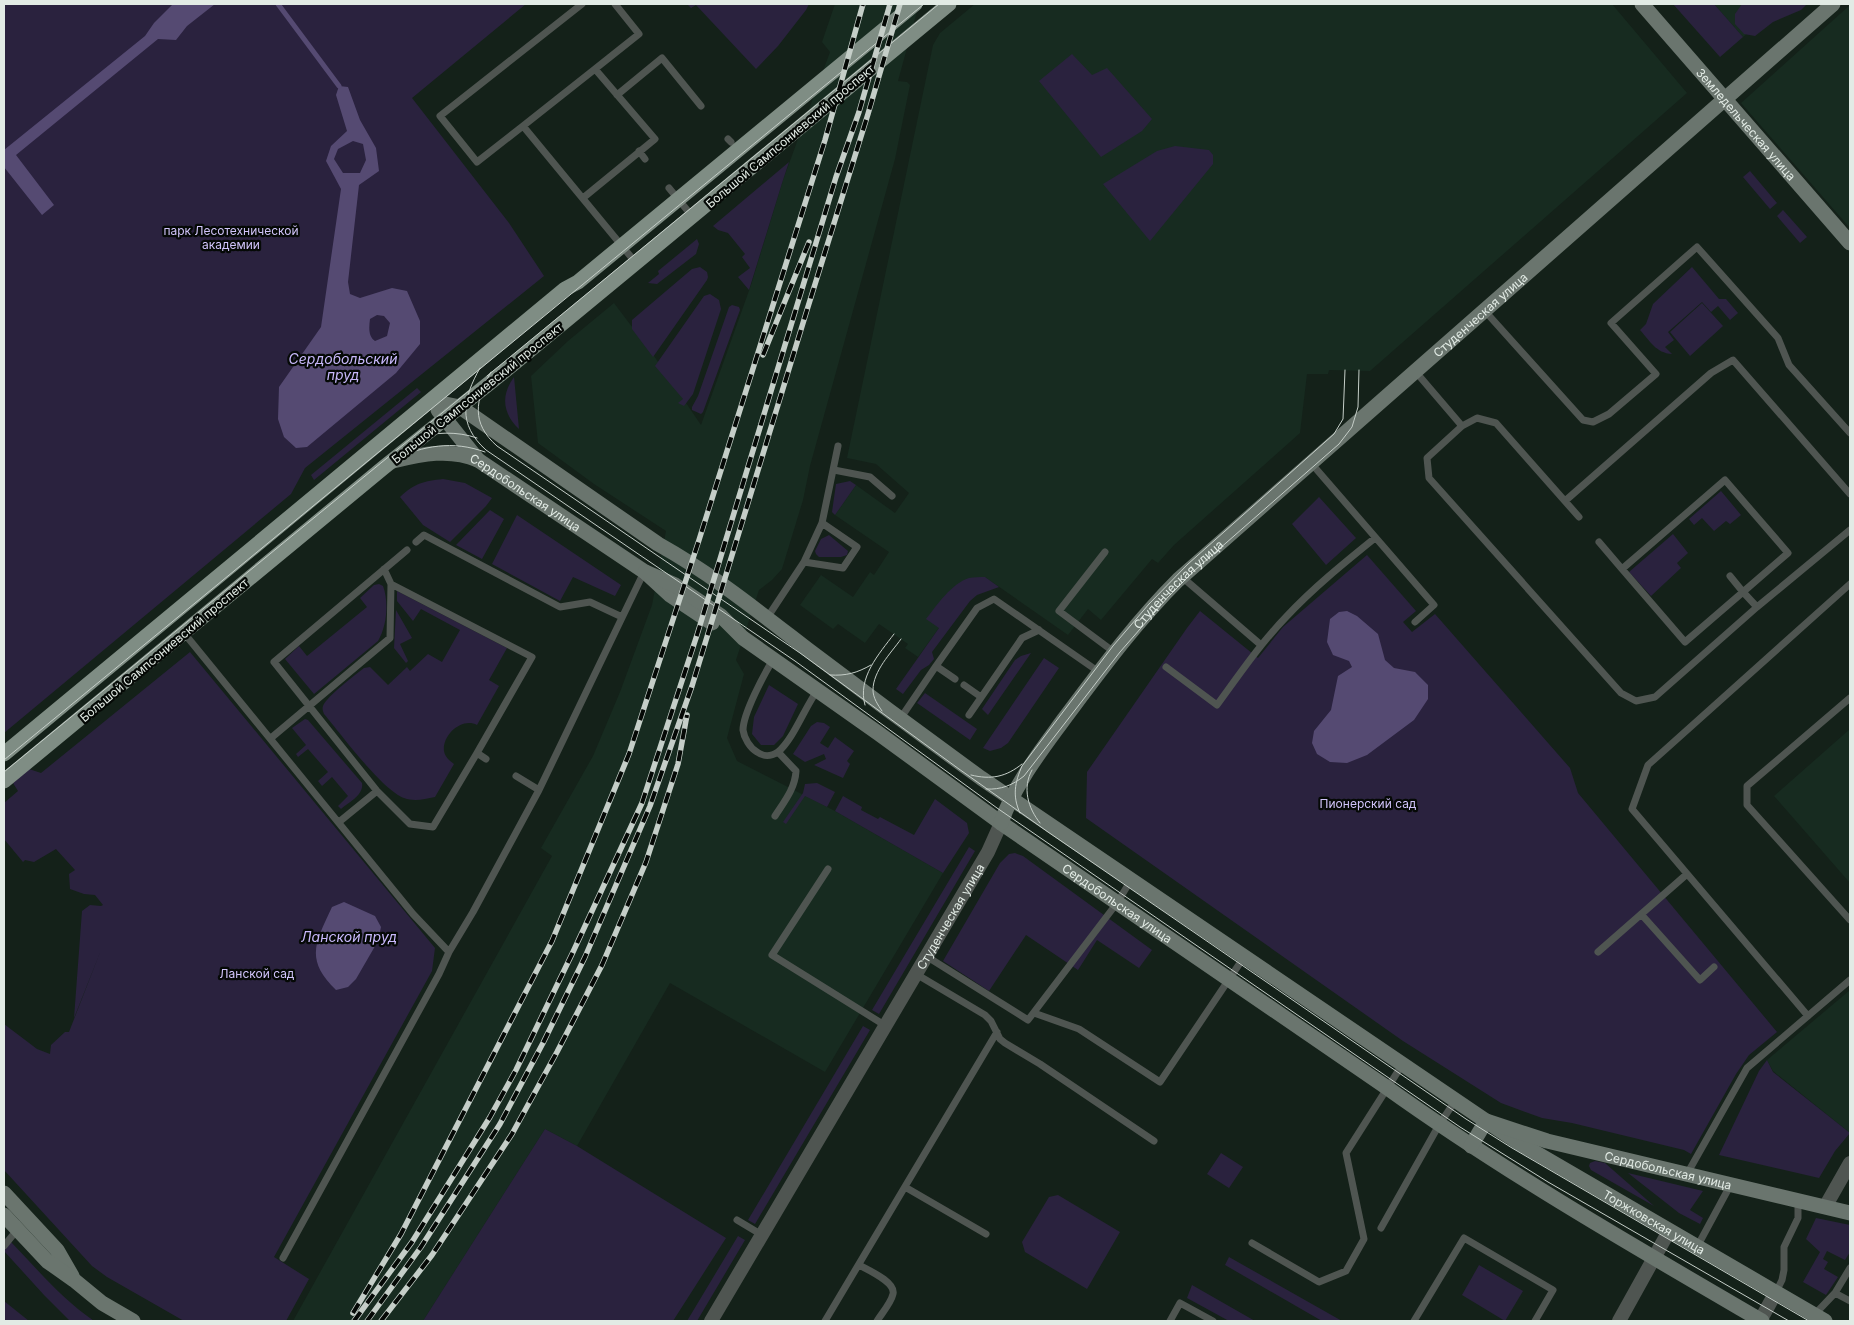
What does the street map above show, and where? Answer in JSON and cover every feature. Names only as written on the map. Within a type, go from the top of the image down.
[{"type":"main road","name":"Большой Сампсониевский проспект","points":[[4,754],[565,289],[578,282],[622,246],[674,194],[915,4]]},
{"type":"main road","name":"Большой Сампсониевский проспект","points":[[4,781],[949,4]]},
{"type":"main road","name":"Земледельческая улица","points":[[1642,4],[1850,243]]},
{"type":"main road","name":"Студенческая улица","points":[[1001,824],[1011,798],[1038,755],[1114,652],[1140,620],[1182,577],[1833,4]]},
{"type":"main road","name":"Сердобольская улица","points":[[431,401],[460,407],[658,544],[686,570],[716,590],[763,615],[900,719],[1011,798],[1486,1121],[1547,1141],[1850,1213]]},
{"type":"main road","points":[[431,401],[478,460]]},
{"type":"main road","name":"Сердобольская улица","points":[[393,461],[416,455],[450,453],[465,455],[478,460],[645,572],[675,585],[721,616],[743,638],[773,660],[1001,824],[1471,1146]]},
{"type":"main road","points":[[1486,1121],[1471,1146],[1559,1201],[1761,1321]]},
{"type":"main road","name":"Торжковская улица","points":[[1486,1121],[1519,1143],[1820,1318]]},
{"type":"main road","points":[[4,1193],[57,1250],[74,1280]]},
{"type":"main road","points":[[4,1215],[47,1261],[102,1303],[134,1321]]},
{"type":"street","name":"Студенческая улица","points":[[711,1321],[988,852],[1001,824]]},
{"type":"street","points":[[1826,1207],[1850,1163]]},
{"type":"street","points":[[1619,1321],[1669,1231]]},
{"type":"street","points":[[1761,1321],[1776,1292]]},
{"type":"lane","points":[[582,4],[440,116],[477,162],[639,34],[615,4]]},
{"type":"lane","points":[[617,95],[662,58],[701,106]]},
{"type":"lane","points":[[583,198],[655,139],[594,69]]},
{"type":"lane","points":[[523,126],[636,263]]},
{"type":"lane","points":[[639,151],[645,159]]},
{"type":"lane","points":[[674,194],[693,216]]},
{"type":"lane","points":[[1484,310],[1582,420],[1593,422],[1609,414],[1656,374],[1611,323],[1697,247],[1778,338],[1789,365],[1850,433]]},
{"type":"lane","points":[[1564,502],[1712,373],[1733,360],[1850,494]]},
{"type":"lane","points":[[1414,371],[1462,426]]},
{"type":"lane","points":[[1579,517],[1496,423],[1477,418],[1462,426],[1427,458],[1429,478],[1621,693],[1636,701],[1655,696],[1850,530]]},
{"type":"lane","points":[[763,615],[804,562],[822,523],[838,446]]},
{"type":"lane","points":[[1310,463],[1434,605],[1415,622]]},
{"type":"lane","points":[[834,470],[870,477],[892,496]]},
{"type":"lane","points":[[1599,542],[1622,569],[1685,642],[1788,553],[1725,480],[1622,569]]},
{"type":"lane","points":[[804,562],[843,568],[857,547],[822,523]]},
{"type":"lane","points":[[416,542],[424,536],[560,607],[590,602],[622,617]]},
{"type":"lane","points":[[1166,666],[1217,705],[1261,646],[1300,604],[1331,574],[1375,538]]},
{"type":"lane","points":[[391,584],[532,657],[433,827],[410,824],[377,791],[274,662],[407,550]]},
{"type":"lane","points":[[1105,552],[1060,611],[1114,652]]},
{"type":"lane","points":[[271,738],[390,638],[391,584],[384,569]]},
{"type":"lane","points":[[283,1258],[539,790],[645,572]]},
{"type":"lane","points":[[1730,576],[1757,608]]},
{"type":"lane","points":[[1182,577],[1261,646]]},
{"type":"lane","points":[[1808,1016],[1632,809],[1648,766],[1850,584]]},
{"type":"lane","points":[[900,719],[977,608],[994,599],[1099,672]]},
{"type":"lane","points":[[969,715],[1022,638],[1039,630]]},
{"type":"lane","points":[[184,633],[413,914],[449,952]]},
{"type":"lane","points":[[773,660],[765,673],[744,721],[743,732],[754,751],[764,756],[771,756],[778,752],[788,741],[817,690]]},
{"type":"lane","points":[[936,666],[955,679]]},
{"type":"lane","points":[[964,685],[981,697]]},
{"type":"lane","points":[[1850,698],[1747,786],[1747,805],[1850,920]]},
{"type":"lane","points":[[774,816],[791,791],[795,782],[796,771],[778,752]]},
{"type":"lane","points":[[477,753],[486,759]]},
{"type":"lane","points":[[516,776],[539,790]]},
{"type":"lane","points":[[339,822],[377,791]]},
{"type":"lane","points":[[828,869],[772,955],[886,1026]]},
{"type":"lane","points":[[1598,952],[1687,874]]},
{"type":"lane","points":[[926,955],[1028,1020],[1117,903],[1131,880]]},
{"type":"lane","points":[[1642,914],[1700,980],[1714,967]]},
{"type":"lane","points":[[1034,1012],[1078,1029],[1160,1082],[1244,957]]},
{"type":"lane","points":[[915,973],[985,1015],[1000,1039],[1005,1043],[1040,1064],[1154,1142]]},
{"type":"lane","points":[[1687,1174],[1747,1068],[1850,980]]},
{"type":"lane","points":[[825,1321],[997,1032]]},
{"type":"lane","points":[[1252,1243],[1318,1282],[1346,1271],[1364,1239],[1346,1153],[1386,1087],[1402,1065]]},
{"type":"lane","points":[[1381,1228],[1439,1125],[1455,1101]]},
{"type":"lane","points":[[1697,1247],[1731,1184]]},
{"type":"lane","points":[[905,1187],[986,1234]]},
{"type":"lane","points":[[1776,1292],[1782,1280],[1784,1270],[1784,1247],[1798,1218],[1798,1200]]},
{"type":"lane","points":[[737,1220],[762,1235]]},
{"type":"lane","points":[[4,1246],[17,1230]]},
{"type":"lane","points":[[1414,1321],[1464,1238],[1553,1290],[1535,1321]]},
{"type":"lane","points":[[859,1264],[890,1283],[894,1288],[893,1295],[877,1321]]},
{"type":"lane","points":[[1820,1318],[1850,1268]]},
{"type":"lane","points":[[1835,1293],[1850,1301]]},
{"type":"lane","points":[[1170,1321],[1180,1303],[1213,1321]]},
{"type":"shaded area","points":[[835,4],[919,4],[898,81],[907,82],[910,85],[895,159],[810,466],[803,500],[782,569],[759,590],[736,660],[744,674],[727,738],[737,761],[835,811],[943,873],[825,1072],[670,983],[577,1146],[545,1129],[423,1321],[293,1321],[552,856],[541,848],[593,756],[620,692],[652,605],[666,531],[594,484],[538,443],[531,376],[568,341],[614,303],[654,356],[701,425],[751,285],[783,180],[830,52],[822,42]]},
{"type":"shaded area","points":[[975,4],[1612,4],[1687,93],[1370,371],[1329,370],[1328,374],[1307,374],[1300,433],[1174,545],[1158,563],[1152,559],[1101,620],[1088,609],[1068,635],[985,577],[939,628],[918,657],[905,648],[908,644],[879,624],[865,643],[838,624],[833,629],[800,605],[821,575],[853,597],[870,572],[874,575],[889,552],[835,515],[856,485],[895,513],[909,493],[876,464],[847,458],[933,45],[940,33]]},
{"type":"shaded area","points":[[1714,4],[1782,4],[1743,37]]},
{"type":"shaded area","points":[[1850,5],[1850,228],[1741,103]]},
{"type":"shaded area","points":[[1850,729],[1850,883],[1774,796]]},
{"type":"shaded area","points":[[1850,990],[1850,1133],[1773,1071],[1767,1060]]},
{"type":"green space","name":"парк Лесотехнической академии","points":[[4,4],[526,4],[412,98],[509,223],[544,276],[305,468],[291,494],[4,733]]},
{"type":"green space","points":[[687,4],[809,4],[778,46],[756,69],[696,5],[691,8]]},
{"type":"green space","points":[[1673,4],[1714,4],[1743,37],[1720,57]]},
{"type":"green space","points":[[1742,4],[1807,4],[1801,10],[1773,22],[1755,36],[1744,34],[1735,24],[1735,14]]},
{"type":"green space","points":[[1072,54],[1092,75],[1107,68],[1152,119],[1142,131],[1101,157],[1039,81]]},
{"type":"green space","points":[[1175,146],[1209,150],[1213,155],[1213,164],[1150,241],[1103,184],[1157,151]]},
{"type":"green space","points":[[789,162],[749,290],[738,277],[750,268],[742,257],[745,254],[728,233],[718,230],[713,226]]},
{"type":"green space","points":[[1750,171],[1777,203],[1770,209],[1743,177]]},
{"type":"green space","points":[[1783,210],[1807,237],[1800,243],[1777,216]]},
{"type":"green space","points":[[697,239],[699,244],[696,254],[657,284],[648,283],[659,274],[658,271]]},
{"type":"green space","points":[[700,267],[707,272],[707,280],[653,357],[632,329],[632,320],[692,269]]},
{"type":"green space","points":[[1692,267],[1719,299],[1726,299],[1738,313],[1730,320],[1718,306],[1711,312],[1702,302],[1668,332],[1674,340],[1665,347],[1672,354],[1666,353],[1657,349],[1640,330],[1646,324],[1653,304]]},
{"type":"green space","points":[[710,294],[719,300],[721,309],[693,394],[684,406],[678,403],[683,399],[655,366],[704,296]]},
{"type":"green space","points":[[1702,303],[1723,326],[1690,356],[1670,332]]},
{"type":"green space","points":[[732,305],[739,307],[740,310],[701,414],[692,410],[692,407],[698,396],[729,307]]},
{"type":"green space","points":[[514,377],[519,429],[509,417],[505,404],[507,390]]},
{"type":"green space","points":[[417,388],[421,392],[314,480],[311,475]]},
{"type":"green space","points":[[443,479],[465,483],[492,498],[450,542],[423,525],[400,497],[420,483]]},
{"type":"green space","points":[[850,481],[856,485],[835,515],[832,512],[836,484]]},
{"type":"green space","points":[[1721,491],[1741,515],[1730,524],[1726,521],[1714,531],[1702,518],[1694,525],[1689,519]]},
{"type":"green space","points":[[1319,497],[1356,538],[1326,565],[1292,524]]},
{"type":"green space","points":[[490,510],[504,519],[482,559],[456,545]]},
{"type":"green space","points":[[517,515],[621,585],[615,596],[573,577],[560,601],[492,564]]},
{"type":"green space","points":[[1673,534],[1688,553],[1677,563],[1681,568],[1651,596],[1629,572]]},
{"type":"green space","points":[[829,535],[848,551],[847,555],[841,557],[819,557],[816,554],[815,551],[821,539]]},
{"type":"green space","name":"Пионерский сад","points":[[1367,555],[1416,611],[1403,622],[1412,632],[1435,614],[1570,768],[1578,793],[1777,1032],[1749,1055],[1736,1074],[1691,1154],[1684,1150],[1572,1123],[1542,1118],[1501,1103],[1403,1041],[1086,818],[1087,772],[1200,611],[1258,658],[1283,627]]},
{"type":"green space","points":[[985,577],[999,587],[977,595],[970,601],[932,652],[934,659],[929,665],[921,670],[903,694],[896,689],[939,628],[926,619],[935,607],[945,595],[962,581]]},
{"type":"green space","points":[[379,584],[383,586],[385,592],[386,606],[385,621],[378,641],[314,694],[285,659],[299,646],[307,656],[367,607],[360,598],[374,585]]},
{"type":"green space","points":[[397,591],[507,648],[489,680],[499,686],[477,725],[465,723],[459,725],[446,739],[444,751],[449,760],[454,764],[435,797],[419,800],[404,798],[385,784],[351,747],[324,714],[323,709],[323,706],[330,697],[364,668],[370,667],[388,685],[407,667],[410,671],[428,654],[442,662],[460,630],[421,609],[413,621],[397,601]]},
{"type":"green space","points":[[396,610],[412,638],[400,644],[408,661],[406,663],[394,648]]},
{"type":"green space","name":"Ланской сад","points":[[190,652],[435,948],[432,971],[274,1257],[309,1279],[286,1321],[184,1321],[107,1277],[92,1266],[4,1170],[4,1024],[37,1049],[50,1054],[51,1045],[65,1032],[69,1032],[101,950],[74,1018],[82,911],[90,905],[103,905],[95,895],[84,894],[70,889],[69,874],[75,870],[56,849],[34,862],[25,860],[23,862],[4,839],[4,803],[18,791],[13,783],[29,769],[41,773]]},
{"type":"green space","points":[[1031,653],[988,715],[982,709],[1015,660]]},
{"type":"green space","points":[[1044,658],[1059,668],[1008,743],[1001,748],[990,751],[983,748]]},
{"type":"green space","points":[[769,685],[798,704],[783,736],[774,745],[761,745],[752,734],[754,717]]},
{"type":"green space","points":[[925,693],[977,729],[970,740],[917,703]]},
{"type":"green space","points":[[305,719],[308,720],[362,783],[361,791],[358,795],[341,809],[338,806],[348,796],[332,777],[322,786],[318,781],[328,772],[308,749],[298,757],[296,754],[306,745],[292,728]]},
{"type":"green space","points":[[817,722],[824,723],[830,727],[820,743],[828,748],[835,737],[854,751],[847,761],[850,764],[843,778],[814,765],[826,759],[824,754],[805,762],[793,754],[811,726]]},
{"type":"green space","points":[[817,783],[835,792],[827,807],[805,796],[786,824],[783,822],[803,793],[805,784]]},
{"type":"green space","points":[[843,796],[862,807],[861,810],[878,819],[880,817],[914,835],[935,799],[967,823],[969,833],[943,873],[835,811]]},
{"type":"green space","points":[[969,847],[975,851],[879,1014],[872,1010]]},
{"type":"green space","points":[[1015,853],[1023,856],[1152,950],[1139,968],[1097,940],[1078,970],[1026,935],[989,991],[943,961],[1000,863],[1009,854]]},
{"type":"green space","points":[[863,1026],[870,1030],[755,1224],[748,1220]]},
{"type":"green space","points":[[1767,1060],[1773,1072],[1850,1133],[1835,1151],[1819,1178],[1719,1155],[1759,1071]]},
{"type":"green space","points":[[545,1129],[577,1146],[726,1238],[673,1321],[423,1321]]},
{"type":"green space","points":[[1221,1153],[1243,1167],[1229,1188],[1207,1174]]},
{"type":"green space","points":[[1595,1161],[1605,1163],[1654,1206],[1591,1170],[1590,1163]]},
{"type":"green space","points":[[1628,1173],[1703,1191],[1690,1210],[1703,1218],[1700,1224],[1679,1213]]},
{"type":"green space","points":[[1058,1195],[1120,1232],[1087,1289],[1025,1252],[1022,1242],[1049,1197]]},
{"type":"green space","points":[[1816,1218],[1850,1225],[1850,1252],[1845,1260],[1827,1251],[1823,1259],[1828,1262],[1824,1269],[1838,1277],[1826,1295],[1803,1282],[1820,1252],[1806,1239]]},
{"type":"green space","points":[[738,1236],[745,1240],[697,1321],[687,1321]]},
{"type":"green space","points":[[11,1242],[61,1294],[94,1321],[70,1321],[4,1251]]},
{"type":"green space","points":[[1229,1257],[1342,1321],[1322,1321],[1225,1265]]},
{"type":"green space","points":[[1479,1265],[1523,1291],[1505,1321],[1462,1295]]},
{"type":"green space","points":[[1192,1285],[1255,1321],[1229,1321],[1187,1298]]},
{"type":"green space","points":[[4,1301],[29,1321],[4,1321]]},
{"type":"water","points":[[173,4],[215,4],[187,26],[176,40],[158,39],[16,155],[54,205],[42,215],[4,167],[4,150],[145,36],[154,23]]},
{"type":"water","name":"Сердобольский пруд","points":[[339,86],[348,87],[360,120],[376,148],[379,171],[359,185],[348,282],[350,294],[360,298],[392,288],[407,291],[420,321],[420,344],[396,373],[307,447],[296,448],[284,437],[278,419],[279,387],[321,327],[341,189],[326,161],[331,146],[347,131],[336,95]],"holes":[[[353,141],[363,144],[366,160],[360,173],[343,173],[334,159],[338,149]],[[377,315],[384,316],[390,323],[387,336],[375,341],[370,334],[369,325],[370,319]]]},
{"type":"water","points":[[1347,611],[1357,616],[1378,634],[1385,660],[1394,668],[1415,672],[1428,685],[1428,699],[1414,720],[1367,755],[1347,763],[1330,762],[1317,754],[1312,743],[1314,731],[1331,710],[1338,676],[1352,667],[1349,661],[1333,655],[1327,642],[1330,619],[1339,612]]},
{"type":"water","name":"Ланской пруд","points":[[344,902],[375,916],[381,927],[378,941],[356,979],[348,987],[336,990],[320,969],[316,959],[316,950],[321,930],[332,907]]},
{"type":"waterway","points":[[278,4],[339,86]]},
{"type":"tram line","points":[[4,760],[924,4]]},
{"type":"tram line","points":[[487,376],[939,4]]},
{"type":"tram line","points":[[480,368],[470,390],[466,410],[470,430],[486,450],[795,661],[997,808],[1460,1127],[1548,1182],[1789,1321]]},
{"type":"tram line","points":[[1020,813],[1015,789],[1022,766],[1113,646],[1149,604],[1188,564],[1334,434],[1343,419],[1345,370]]},
{"type":"tram line","points":[[986,789],[997,789],[1006,786],[1024,776],[1120,652],[1168,597],[1194,571],[1339,444],[1352,427],[1358,407],[1359,370]]},
{"type":"tram line","points":[[491,372],[482,392],[478,411],[483,429],[497,446],[800,653],[1048,832],[1466,1119],[1512,1148],[1809,1321]]},
{"type":"tram line","points":[[4,772],[470,390]]},
{"type":"tram line","points":[[415,438],[430,434],[446,433],[462,434],[477,438]]},
{"type":"tram line","points":[[393,459],[438,446],[461,446],[485,452]]},
{"type":"tram line","points":[[865,705],[863,695],[867,676],[876,658],[894,634]]},
{"type":"tram line","points":[[882,711],[874,696],[874,683],[879,669],[901,639]]},
{"type":"tram line","points":[[830,675],[851,673],[871,665]]},
{"type":"tram line","points":[[971,775],[985,777],[1004,775],[1022,764]]},
{"type":"tram line","points":[[1032,770],[1027,784],[1028,798],[1032,811],[1040,823]]},
{"type":"railway","points":[[353,1313],[401,1234],[552,941],[629,754],[699,540],[825,140],[863,4]]},
{"type":"railway","points":[[354,1321],[412,1242],[490,1117],[516,1070],[642,803],[697,635],[836,177],[859,112],[890,4]]},
{"type":"railway","points":[[367,1321],[421,1247],[500,1124],[543,1043],[585,957],[650,806],[692,686],[900,4]]},
{"type":"railway","points":[[763,355],[809,242]]},
{"type":"railway","points":[[381,1321],[432,1255],[512,1134],[602,965],[646,862],[678,764],[687,715]]}]
